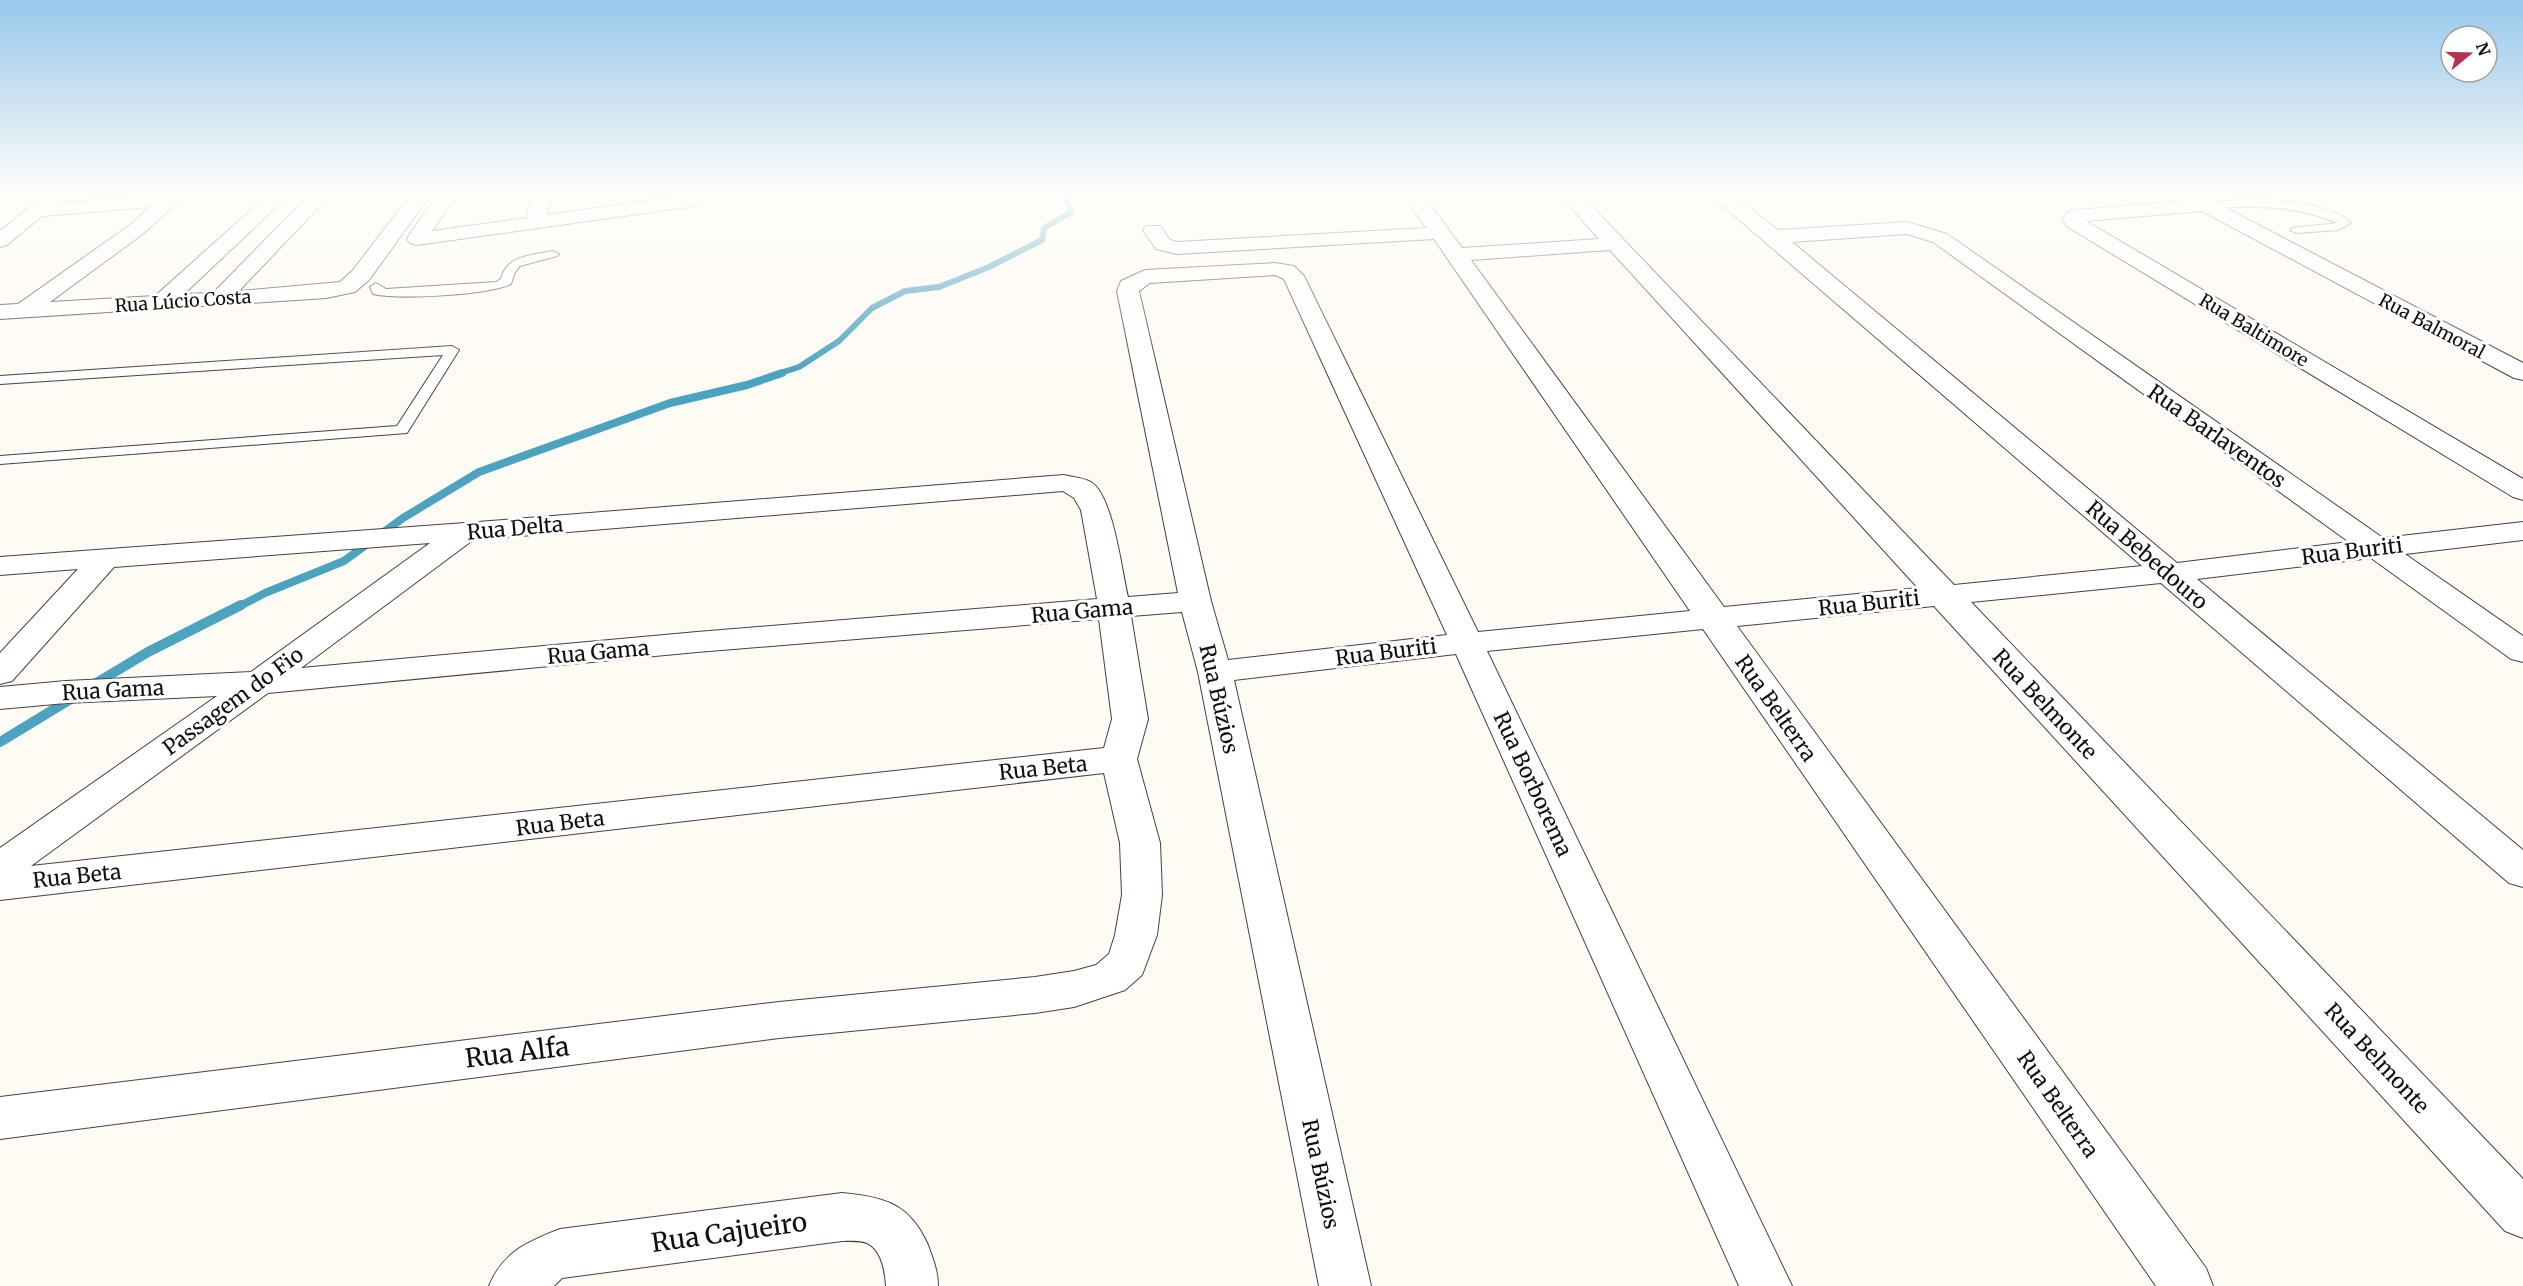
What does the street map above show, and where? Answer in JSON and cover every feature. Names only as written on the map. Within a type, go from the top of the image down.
[{"type":"street","points":[[25,310],[104,253]]},
{"type":"street","points":[[161,303],[216,253]]},
{"type":"street","points":[[219,299],[264,253]]},
{"type":"street","points":[[374,279],[389,253]]},
{"type":"street","points":[[401,257],[405,253]]},
{"type":"street","name":"Rua Belterra","points":[[1455,253],[2187,1286]]},
{"type":"street","name":"Rua Belmonte","points":[[1621,253],[2523,1214]]},
{"type":"street","name":"Rua Bebedouro","points":[[1792,253],[2523,872]]},
{"type":"street","name":"Rua Barlaventos","points":[[1961,253],[2523,652]]},
{"type":"street","name":"Rua Baltimore","points":[[2125,253],[2523,491]]},
{"type":"street","name":"Rua Balmoral","points":[[2295,253],[2523,374]]},
{"type":"street","name":"Rua Búzios","points":[[1297,284],[1290,273],[1275,269],[1155,276],[1135,281],[1129,286],[1128,291],[1195,601],[1215,672],[1345,1286]]},
{"type":"street","name":"Rua Lúcio Costa","points":[[0,312],[336,290],[374,279]]},
{"type":"street","name":"Rua Borborema","points":[[1297,284],[1766,1286]]},
{"type":"street","name":"Rua Delta","points":[[0,566],[465,532],[1030,484],[1072,485],[1081,488],[1087,494],[1095,510],[1114,608],[1130,719],[1119,759]]},
{"type":"street","name":"Rua Buriti","points":[[1215,672],[1467,643],[2168,573],[2523,531]]},
{"type":"street","name":"Passagem do Fio","points":[[0,868],[465,532]]},
{"type":"street","points":[[0,673],[105,558]]},
{"type":"street","name":"Rua Gama","points":[[0,698],[66,692],[259,683],[697,642],[1195,601]]},
{"type":"street","name":"Rua Beta","points":[[0,885],[1119,759]]},
{"type":"street","name":"Rua Alfa","points":[[0,1118],[779,1020],[1035,995],[1074,989],[1110,978],[1127,963],[1136,935],[1142,895],[1140,843],[1119,759]]},
{"type":"street","name":"Rua Cajueiro","points":[[515,1286],[545,1260],[560,1254],[842,1217],[877,1221],[898,1239],[913,1275],[912,1286]]},
{"type":"lane","points":[[374,279],[377,291],[386,293],[440,291],[499,285],[510,278],[509,271],[516,263],[553,254]]},
{"type":"lane","points":[[0,380],[452,350],[402,430],[0,460]]},
{"type":"waterway","points":[[777,374],[799,367],[839,341],[872,308],[905,291],[939,287],[1016,253]]},
{"type":"waterway","points":[[238,607],[265,593],[344,561],[403,518],[479,472],[670,403],[747,385],[782,373]]},
{"type":"waterway","points":[[93,685],[148,652],[241,605]]},
{"type":"waterway","points":[[0,742],[74,697]]}]
